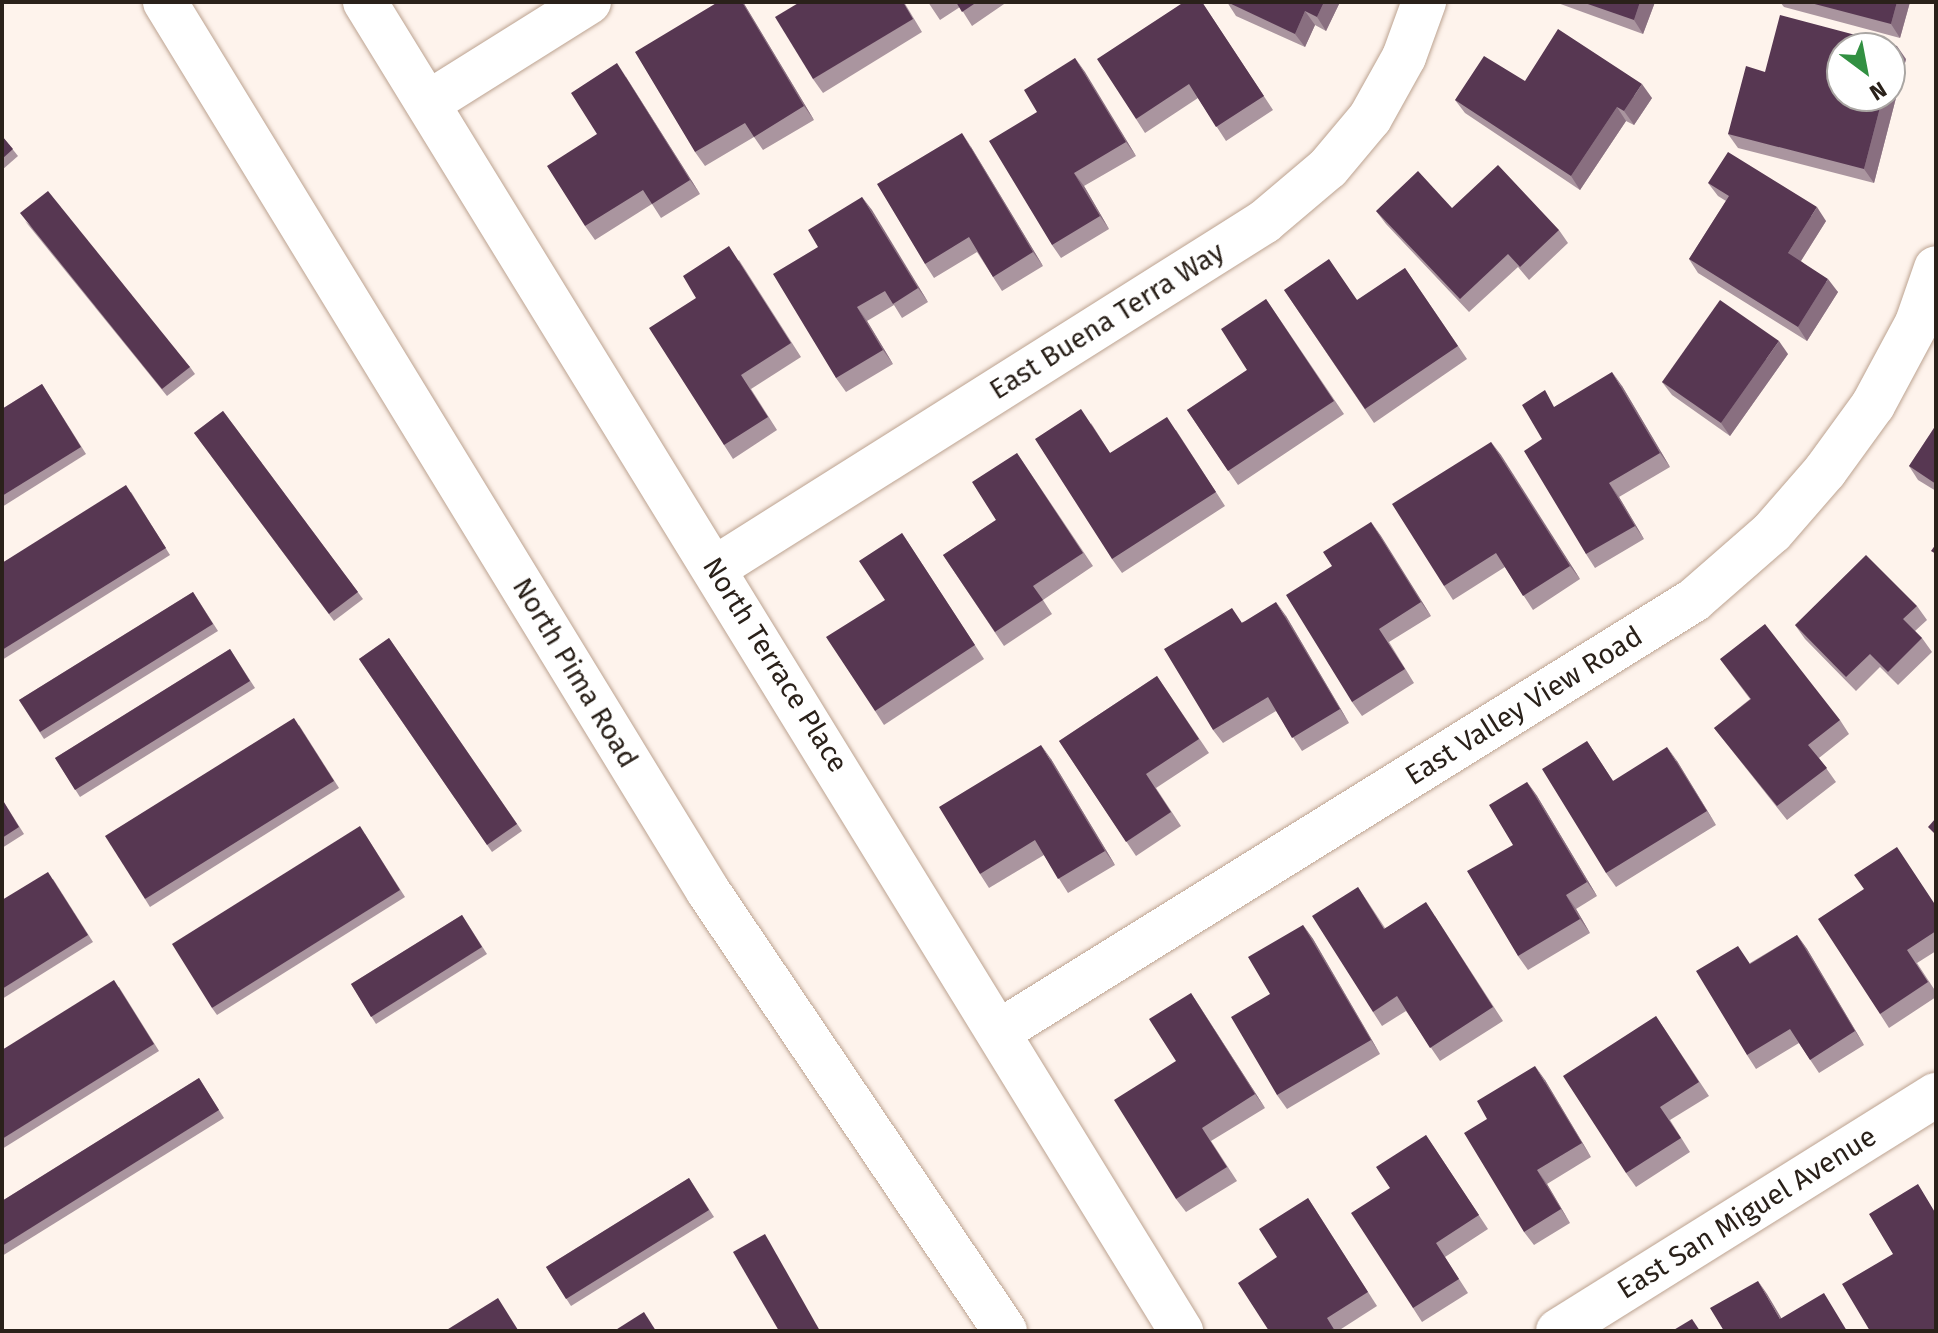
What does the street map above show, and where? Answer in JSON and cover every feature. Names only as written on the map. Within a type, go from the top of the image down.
[{"type":"street","name":"North Pima Road","points":[[165,2],[708,891],[1005,1331]]},
{"type":"street","name":"North Terrace Place","points":[[365,2],[1000,1031],[1181,1331]]},
{"type":"street","points":[[428,103],[589,2]]},
{"type":"street","name":"East Buena Terra Way","points":[[715,568],[1264,222],[1328,168],[1370,118],[1404,57],[1424,2]]},
{"type":"street","name":"East Valley View Road","points":[[1000,1031],[1694,600],[1772,532],[1825,471],[1873,405],[1917,323],[1936,268]]},
{"type":"street","name":"East San Miguel Avenue","points":[[1558,1331],[1936,1095]]},
{"type":"building","points":[[718,2],[742,2],[804,106],[754,137],[745,123],[695,152],[635,52]]},
{"type":"building","points":[[800,2],[903,2],[913,19],[813,79],[775,17]]},
{"type":"building","points":[[956,2],[977,2],[962,12]]},
{"type":"building","points":[[1184,2],[1202,2],[1264,96],[1216,127],[1189,84],[1136,119],[1097,59]]},
{"type":"building","points":[[1227,2],[1324,2],[1317,17],[1305,11],[1295,34]]},
{"type":"building","points":[[1582,2],[1640,2],[1634,20]]},
{"type":"building","points":[[1807,2],[1897,2],[1891,24]]},
{"type":"building","points":[[1780,15],[1844,32],[1826,32],[1826,112],[1879,112],[1864,169],[1728,134],[1746,66],[1765,72]]},
{"type":"building","points":[[1558,29],[1642,84],[1624,111],[1617,107],[1571,176],[1455,100],[1484,56],[1525,81]]},
{"type":"building","points":[[1075,58],[1126,142],[1074,173],[1100,216],[1052,245],[989,141],[1037,112],[1024,90]]},
{"type":"building","points":[[617,63],[690,180],[652,204],[643,190],[585,226],[547,166],[597,134],[571,93]]},
{"type":"building","points":[[962,133],[1033,252],[993,277],[969,237],[925,264],[877,184]]},
{"type":"building","points":[[2,136],[13,149],[2,159]]},
{"type":"building","points":[[1728,152],[1817,207],[1788,253],[1828,279],[1798,327],[1689,259],[1729,196],[1708,183]]},
{"type":"building","points":[[1498,165],[1559,230],[1520,267],[1508,254],[1460,299],[1376,211],[1418,171],[1452,208]]},
{"type":"building","points":[[48,191],[190,367],[162,389],[20,213]]},
{"type":"building","points":[[862,197],[918,288],[893,304],[885,291],[857,307],[883,350],[836,378],[773,274],[818,247],[808,230]]},
{"type":"building","points":[[729,246],[791,343],[741,375],[768,417],[724,445],[649,328],[696,298],[683,276]]},
{"type":"building","points":[[1329,259],[1357,300],[1405,268],[1458,346],[1365,409],[1284,290]]},
{"type":"building","points":[[1266,299],[1334,401],[1228,471],[1187,410],[1247,370],[1221,329]]},
{"type":"building","points":[[1720,300],[1779,341],[1721,423],[1662,382]]},
{"type":"building","points":[[1612,372],[1660,453],[1609,483],[1635,526],[1586,554],[1524,451],[1542,439],[1522,405],[1545,390],[1554,407]]},
{"type":"building","points":[[42,384],[81,447],[2,496],[2,409]]},
{"type":"building","points":[[1081,409],[1110,453],[1167,417],[1216,492],[1112,559],[1035,439]]},
{"type":"building","points":[[223,411],[358,592],[329,614],[194,433]]},
{"type":"building","points":[[1936,425],[1936,484],[1909,466]]},
{"type":"building","points":[[1491,442],[1570,566],[1523,596],[1496,553],[1444,586],[1392,504]]},
{"type":"building","points":[[1017,453],[1083,553],[1033,586],[1043,600],[995,632],[943,555],[996,520],[972,482]]},
{"type":"building","points":[[126,485],[166,548],[2,650],[2,563]]},
{"type":"building","points":[[1371,522],[1421,602],[1379,629],[1405,669],[1352,702],[1286,595],[1332,566],[1323,552]]},
{"type":"building","points":[[902,533],[975,645],[875,711],[826,637],[885,600],[859,561]]},
{"type":"building","points":[[1866,555],[1917,606],[1903,619],[1922,638],[1888,672],[1870,654],[1846,677],[1795,625]]},
{"type":"building","points":[[193,592],[213,624],[40,732],[19,700]]},
{"type":"building","points":[[1276,602],[1340,709],[1292,738],[1268,697],[1213,730],[1164,649],[1232,608],[1242,623]]},
{"type":"building","points":[[1765,624],[1840,720],[1808,745],[1827,768],[1777,806],[1714,728],[1751,699],[1720,659]]},
{"type":"building","points":[[389,638],[517,824],[487,845],[359,659]]},
{"type":"building","points":[[230,649],[250,681],[75,790],[55,758]]},
{"type":"building","points":[[1157,676],[1199,739],[1146,774],[1171,812],[1126,842],[1059,741]]},
{"type":"building","points":[[294,718],[334,781],[145,899],[105,836]]},
{"type":"building","points":[[1587,741],[1613,781],[1667,747],[1707,811],[1606,873],[1542,769]]},
{"type":"building","points":[[1041,745],[1105,851],[1058,879],[1035,840],[980,874],[939,807]]},
{"type":"building","points":[[1527,782],[1587,882],[1566,895],[1580,919],[1518,956],[1467,871],[1513,845],[1489,805]]},
{"type":"building","points":[[2,799],[19,827],[2,838]]},
{"type":"building","points":[[1936,818],[1936,835],[1928,827]]},
{"type":"building","points":[[360,826],[400,890],[212,1008],[172,944]]},
{"type":"building","points":[[1897,847],[1936,906],[1936,931],[1907,950],[1928,982],[1880,1014],[1818,919],[1864,889],[1854,875]]},
{"type":"building","points":[[48,872],[88,935],[2,989],[2,900]]},
{"type":"building","points":[[1358,887],[1384,929],[1426,902],[1493,1007],[1430,1048],[1397,996],[1373,1012],[1312,916]]},
{"type":"building","points":[[462,915],[482,947],[371,1017],[351,984]]},
{"type":"building","points":[[1303,925],[1371,1040],[1277,1095],[1231,1017],[1270,994],[1248,957]]},
{"type":"building","points":[[1797,935],[1855,1031],[1810,1060],[1790,1029],[1747,1055],[1696,971],[1738,946],[1750,964]]},
{"type":"building","points":[[114,980],[154,1044],[2,1139],[2,1050]]},
{"type":"building","points":[[1191,993],[1255,1094],[1202,1128],[1227,1167],[1176,1199],[1114,1100],[1176,1061],[1149,1019]]},
{"type":"building","points":[[1656,1016],[1699,1082],[1660,1107],[1681,1138],[1626,1173],[1563,1076]]},
{"type":"building","points":[[1535,1066],[1582,1143],[1537,1170],[1561,1209],[1524,1232],[1464,1133],[1487,1119],[1477,1101]]},
{"type":"building","points":[[199,1078],[219,1110],[2,1246],[2,1201]]},
{"type":"building","points":[[1426,1135],[1479,1215],[1436,1243],[1459,1279],[1413,1308],[1351,1213],[1390,1188],[1376,1167]]},
{"type":"building","points":[[689,1178],[709,1210],[566,1299],[546,1267]]},
{"type":"building","points":[[1918,1184],[1936,1214],[1936,1331],[1870,1331],[1842,1284],[1893,1254],[1869,1214]]},
{"type":"building","points":[[1308,1198],[1368,1292],[1327,1318],[1335,1331],[1269,1331],[1238,1283],[1277,1257],[1259,1229]]},
{"type":"building","points":[[765,1234],[820,1331],[779,1331],[733,1252]]},
{"type":"building","points":[[1758,1281],[1780,1319],[1824,1293],[1847,1331],[1724,1331],[1710,1308]]},
{"type":"building","points":[[498,1298],[518,1330],[445,1331]]},
{"type":"building","points":[[644,1312],[656,1331],[614,1331]]},
{"type":"building","points":[[1692,1319],[1700,1331],[1672,1331]]}]
